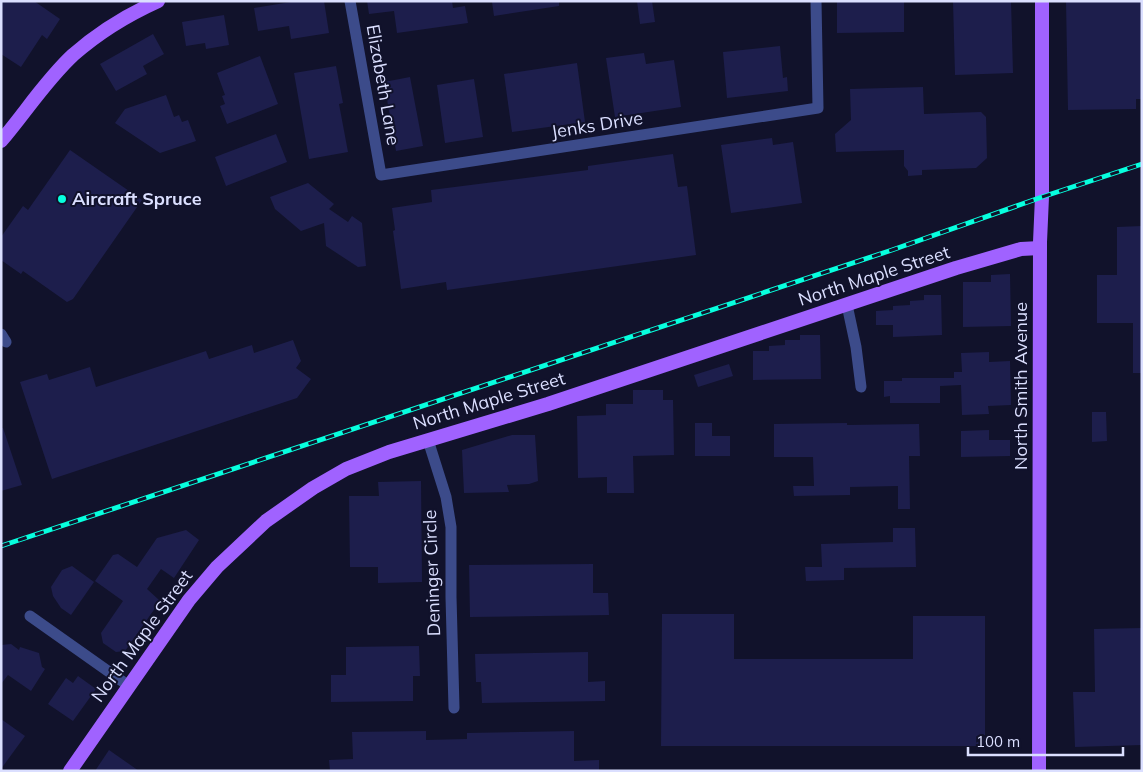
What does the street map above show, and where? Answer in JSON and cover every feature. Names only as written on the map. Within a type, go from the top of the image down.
[{"type":"main road","points":[[1,141],[72,56],[107,28],[134,12],[158,1]]},
{"type":"main road","name":"North Smith Avenue","points":[[1039,771],[1042,1]]},
{"type":"main road","name":"North Maple Street","points":[[70,771],[189,600],[217,567],[266,521],[313,488],[346,469],[389,452],[548,404],[956,268],[1021,249],[1040,248]]},
{"type":"street","name":"Elizabeth Lane","points":[[350,1],[381,175]]},
{"type":"street","name":"Jenks Drive","points":[[381,175],[818,108],[816,1]]},
{"type":"street","points":[[847,305],[856,347],[861,387]]},
{"type":"street","name":"Deninger Circle","points":[[428,440],[446,497],[451,527],[451,633],[454,708]]},
{"type":"street","points":[[30,616],[129,686]]},
{"type":"building","points":[[1,1],[34,1],[60,19],[47,39],[42,35],[21,67],[1,54]]},
{"type":"building","points":[[297,1],[324,1],[329,33],[291,39],[289,26],[258,31],[254,8]]},
{"type":"building","points":[[367,1],[452,1],[453,8],[465,6],[468,23],[397,33],[394,11],[369,14]]},
{"type":"building","points":[[559,1],[559,6],[494,16],[492,2]]},
{"type":"building","points":[[637,1],[652,1],[655,22],[640,24]]},
{"type":"building","points":[[837,1],[904,1],[904,32],[837,33]]},
{"type":"building","points":[[953,1],[1011,1],[1013,73],[955,75]]},
{"type":"building","points":[[1066,1],[1142,1],[1142,99],[1136,99],[1136,109],[1068,110]]},
{"type":"building","points":[[224,15],[229,45],[206,49],[205,43],[186,46],[182,22]]},
{"type":"building","points":[[153,34],[164,54],[143,66],[147,74],[116,91],[100,64]]},
{"type":"building","points":[[780,46],[783,78],[787,77],[788,91],[727,98],[723,52]]},
{"type":"building","points":[[644,53],[646,64],[674,60],[681,107],[615,117],[606,58]]},
{"type":"building","points":[[260,56],[278,104],[227,124],[220,106],[225,104],[222,96],[225,95],[217,73]]},
{"type":"building","points":[[577,63],[585,122],[512,132],[504,74]]},
{"type":"building","points":[[336,66],[343,103],[339,104],[348,152],[309,159],[294,73]]},
{"type":"building","points":[[410,77],[423,146],[396,151],[384,82]]},
{"type":"building","points":[[474,79],[483,137],[445,143],[437,85]]},
{"type":"building","points":[[923,87],[924,114],[981,112],[986,117],[987,158],[976,168],[922,170],[922,175],[908,176],[908,171],[904,166],[904,150],[836,152],[835,134],[851,120],[850,89]]},
{"type":"building","points":[[166,95],[174,117],[179,115],[182,122],[188,120],[196,141],[160,153],[115,123],[125,109]]},
{"type":"building","points":[[276,134],[287,162],[226,186],[215,157]]},
{"type":"building","points":[[772,138],[773,145],[793,142],[802,203],[731,213],[721,145]]},
{"type":"building","points":[[70,150],[142,200],[73,299],[67,302],[23,271],[21,274],[1,260],[1,237],[23,206],[28,210]]},
{"type":"building","points":[[673,154],[678,187],[687,186],[696,255],[447,290],[446,282],[401,289],[393,231],[395,230],[392,208],[432,202],[431,190],[588,170],[588,166]]},
{"type":"building","points":[[308,183],[334,204],[329,209],[348,222],[352,216],[362,223],[366,266],[358,267],[326,246],[324,223],[301,231],[275,209],[270,197]]},
{"type":"building","points":[[1142,226],[1142,373],[1133,373],[1133,323],[1097,323],[1097,275],[1117,275],[1117,227]]},
{"type":"building","points":[[1010,274],[1011,326],[963,327],[963,282],[991,282],[991,275]]},
{"type":"building","points":[[924,295],[941,295],[942,335],[893,337],[893,325],[876,325],[876,311],[893,310],[893,306],[910,305],[910,301],[924,300]]},
{"type":"building","points":[[800,335],[820,335],[821,379],[753,380],[753,351],[769,351],[769,346],[785,345],[785,340],[800,340]]},
{"type":"building","points":[[293,340],[301,361],[296,368],[311,379],[297,398],[52,479],[20,382],[47,374],[49,380],[90,367],[96,387],[206,351],[209,359],[252,345],[254,353]]},
{"type":"building","points":[[989,352],[989,362],[1010,361],[1011,405],[988,406],[989,414],[962,415],[961,385],[940,386],[940,403],[890,403],[890,396],[884,397],[884,381],[902,381],[902,378],[954,378],[954,372],[962,372],[961,353]]},
{"type":"building","points":[[729,364],[733,376],[698,387],[694,375]]},
{"type":"building","points":[[633,390],[663,390],[663,400],[673,400],[674,455],[633,456],[634,493],[607,493],[607,477],[578,478],[577,416],[606,415],[606,404],[633,404]]},
{"type":"building","points":[[1092,412],[1106,412],[1107,441],[1092,442]]},
{"type":"building","points":[[695,423],[712,423],[712,436],[730,436],[730,456],[695,456]]},
{"type":"building","points":[[847,423],[847,425],[919,424],[920,456],[909,456],[910,509],[898,509],[898,486],[850,487],[850,495],[794,496],[793,486],[814,486],[813,457],[774,457],[774,424]]},
{"type":"building","points":[[1,428],[3,428],[22,485],[1,491]]},
{"type":"building","points":[[989,430],[989,440],[1010,440],[1010,456],[961,457],[961,431]]},
{"type":"building","points":[[512,435],[535,435],[538,481],[529,484],[507,485],[509,492],[464,493],[462,450]]},
{"type":"building","points":[[421,481],[422,582],[378,583],[378,567],[350,567],[349,496],[379,496],[378,482]]},
{"type":"building","points":[[893,528],[915,528],[916,567],[844,568],[844,580],[806,581],[805,567],[822,567],[821,544],[893,542]]},
{"type":"building","points":[[186,530],[199,540],[174,578],[161,569],[147,589],[159,600],[156,603],[158,604],[125,651],[116,652],[103,643],[101,633],[123,601],[95,581],[113,555],[118,554],[137,567],[157,538]]},
{"type":"building","points":[[593,564],[593,593],[608,593],[609,615],[470,617],[469,565]]},
{"type":"building","points":[[72,566],[94,582],[71,615],[61,608],[53,596],[51,587],[62,570]]},
{"type":"building","points":[[662,614],[734,614],[734,659],[913,659],[913,616],[985,616],[985,746],[661,746]]},
{"type":"building","points":[[1142,628],[1142,745],[1075,747],[1073,692],[1095,692],[1094,629]]},
{"type":"building","points":[[11,644],[19,650],[20,647],[39,653],[42,667],[45,669],[31,691],[8,675],[1,684],[1,645]]},
{"type":"building","points":[[419,646],[420,676],[413,676],[413,701],[331,702],[331,675],[346,675],[346,647]]},
{"type":"building","points":[[588,652],[588,682],[605,681],[605,701],[482,703],[481,682],[476,682],[475,654]]},
{"type":"building","points":[[78,676],[96,689],[73,721],[48,704],[66,678],[73,683]]},
{"type":"building","points":[[1,719],[25,736],[1,769]]},
{"type":"building","points":[[426,731],[426,740],[467,739],[467,733],[574,731],[574,761],[599,760],[599,771],[330,771],[329,760],[353,759],[352,732]]},
{"type":"building","points":[[109,750],[139,771],[95,771]]},
{"type":"railway","points":[[1,546],[892,250],[1142,164]]},
{"type":"place","name":"Aircraft Spruce","points":[[62,199]]}]
